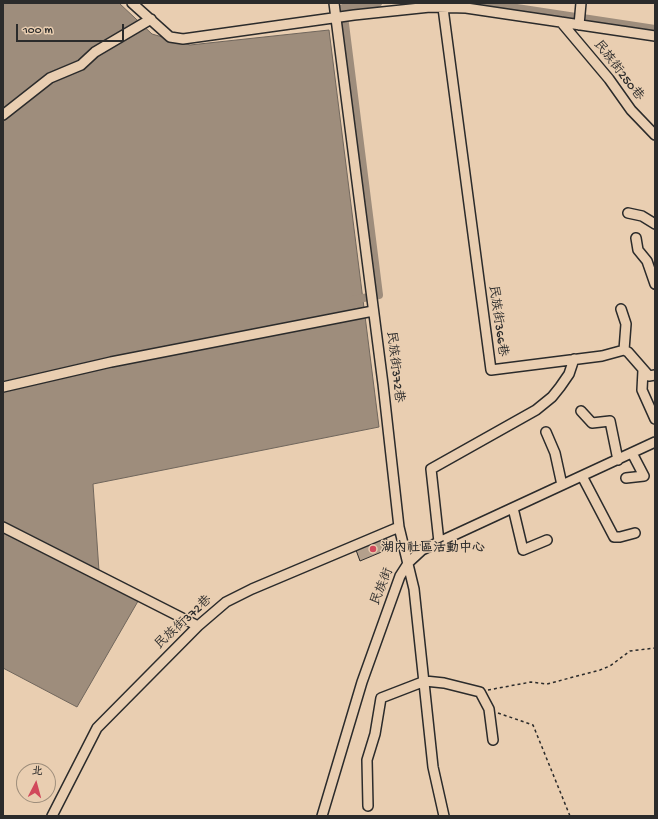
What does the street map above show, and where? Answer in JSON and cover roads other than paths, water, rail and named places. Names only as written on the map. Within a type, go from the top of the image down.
[{"type":"street","points":[[132,3],[170,37],[183,39],[350,16],[430,7],[466,8],[561,22],[579,20],[655,36]]},
{"type":"street","name":"民族街372巷","points":[[334,3],[399,528],[409,562],[414,589],[433,767],[444,816]]},
{"type":"street","points":[[579,20],[581,3]]},
{"type":"street","name":"民族街366巷","points":[[443,8],[491,370],[574,359]]},
{"type":"street","points":[[3,115],[50,78],[81,65],[95,52],[151,20]]},
{"type":"street","name":"民族街250巷","points":[[561,22],[609,79],[632,110],[655,135]]},
{"type":"street","points":[[628,212],[642,216],[655,224]]},
{"type":"street","points":[[636,238],[638,250],[651,259],[655,284]]},
{"type":"street","points":[[3,386],[372,305]]},
{"type":"street","points":[[621,309],[626,324],[624,350]]},
{"type":"street","points":[[439,542],[431,469],[536,410],[552,397],[560,387],[569,374],[574,359],[602,356],[624,350],[628,352],[648,376],[655,375]]},
{"type":"street","points":[[644,370],[642,390],[655,419]]},
{"type":"street","points":[[581,411],[592,423],[610,421],[618,460]]},
{"type":"street","points":[[546,432],[555,453],[562,485]]},
{"type":"street","name":"民族街","points":[[322,816],[362,682],[400,576],[409,562],[422,550],[655,442]]},
{"type":"street","points":[[626,478],[644,476],[632,453]]},
{"type":"street","points":[[582,476],[614,537],[634,533]]},
{"type":"street","points":[[513,508],[523,550],[547,540]]},
{"type":"street","points":[[3,527],[198,626]]},
{"type":"street","name":"民族街372巷","points":[[52,816],[97,728],[198,626],[226,602],[238,595],[399,528]]},
{"type":"street","points":[[368,806],[367,760],[375,734],[381,698],[425,681],[444,683],[480,692],[489,709],[493,740]]},
{"type":"waterway","points":[[353,300],[379,295],[343,8],[378,3]]},
{"type":"waterway","points":[[484,3],[655,29]]},
{"type":"place","name":"湖內社區活動中心","points":[[373,549]]}]
